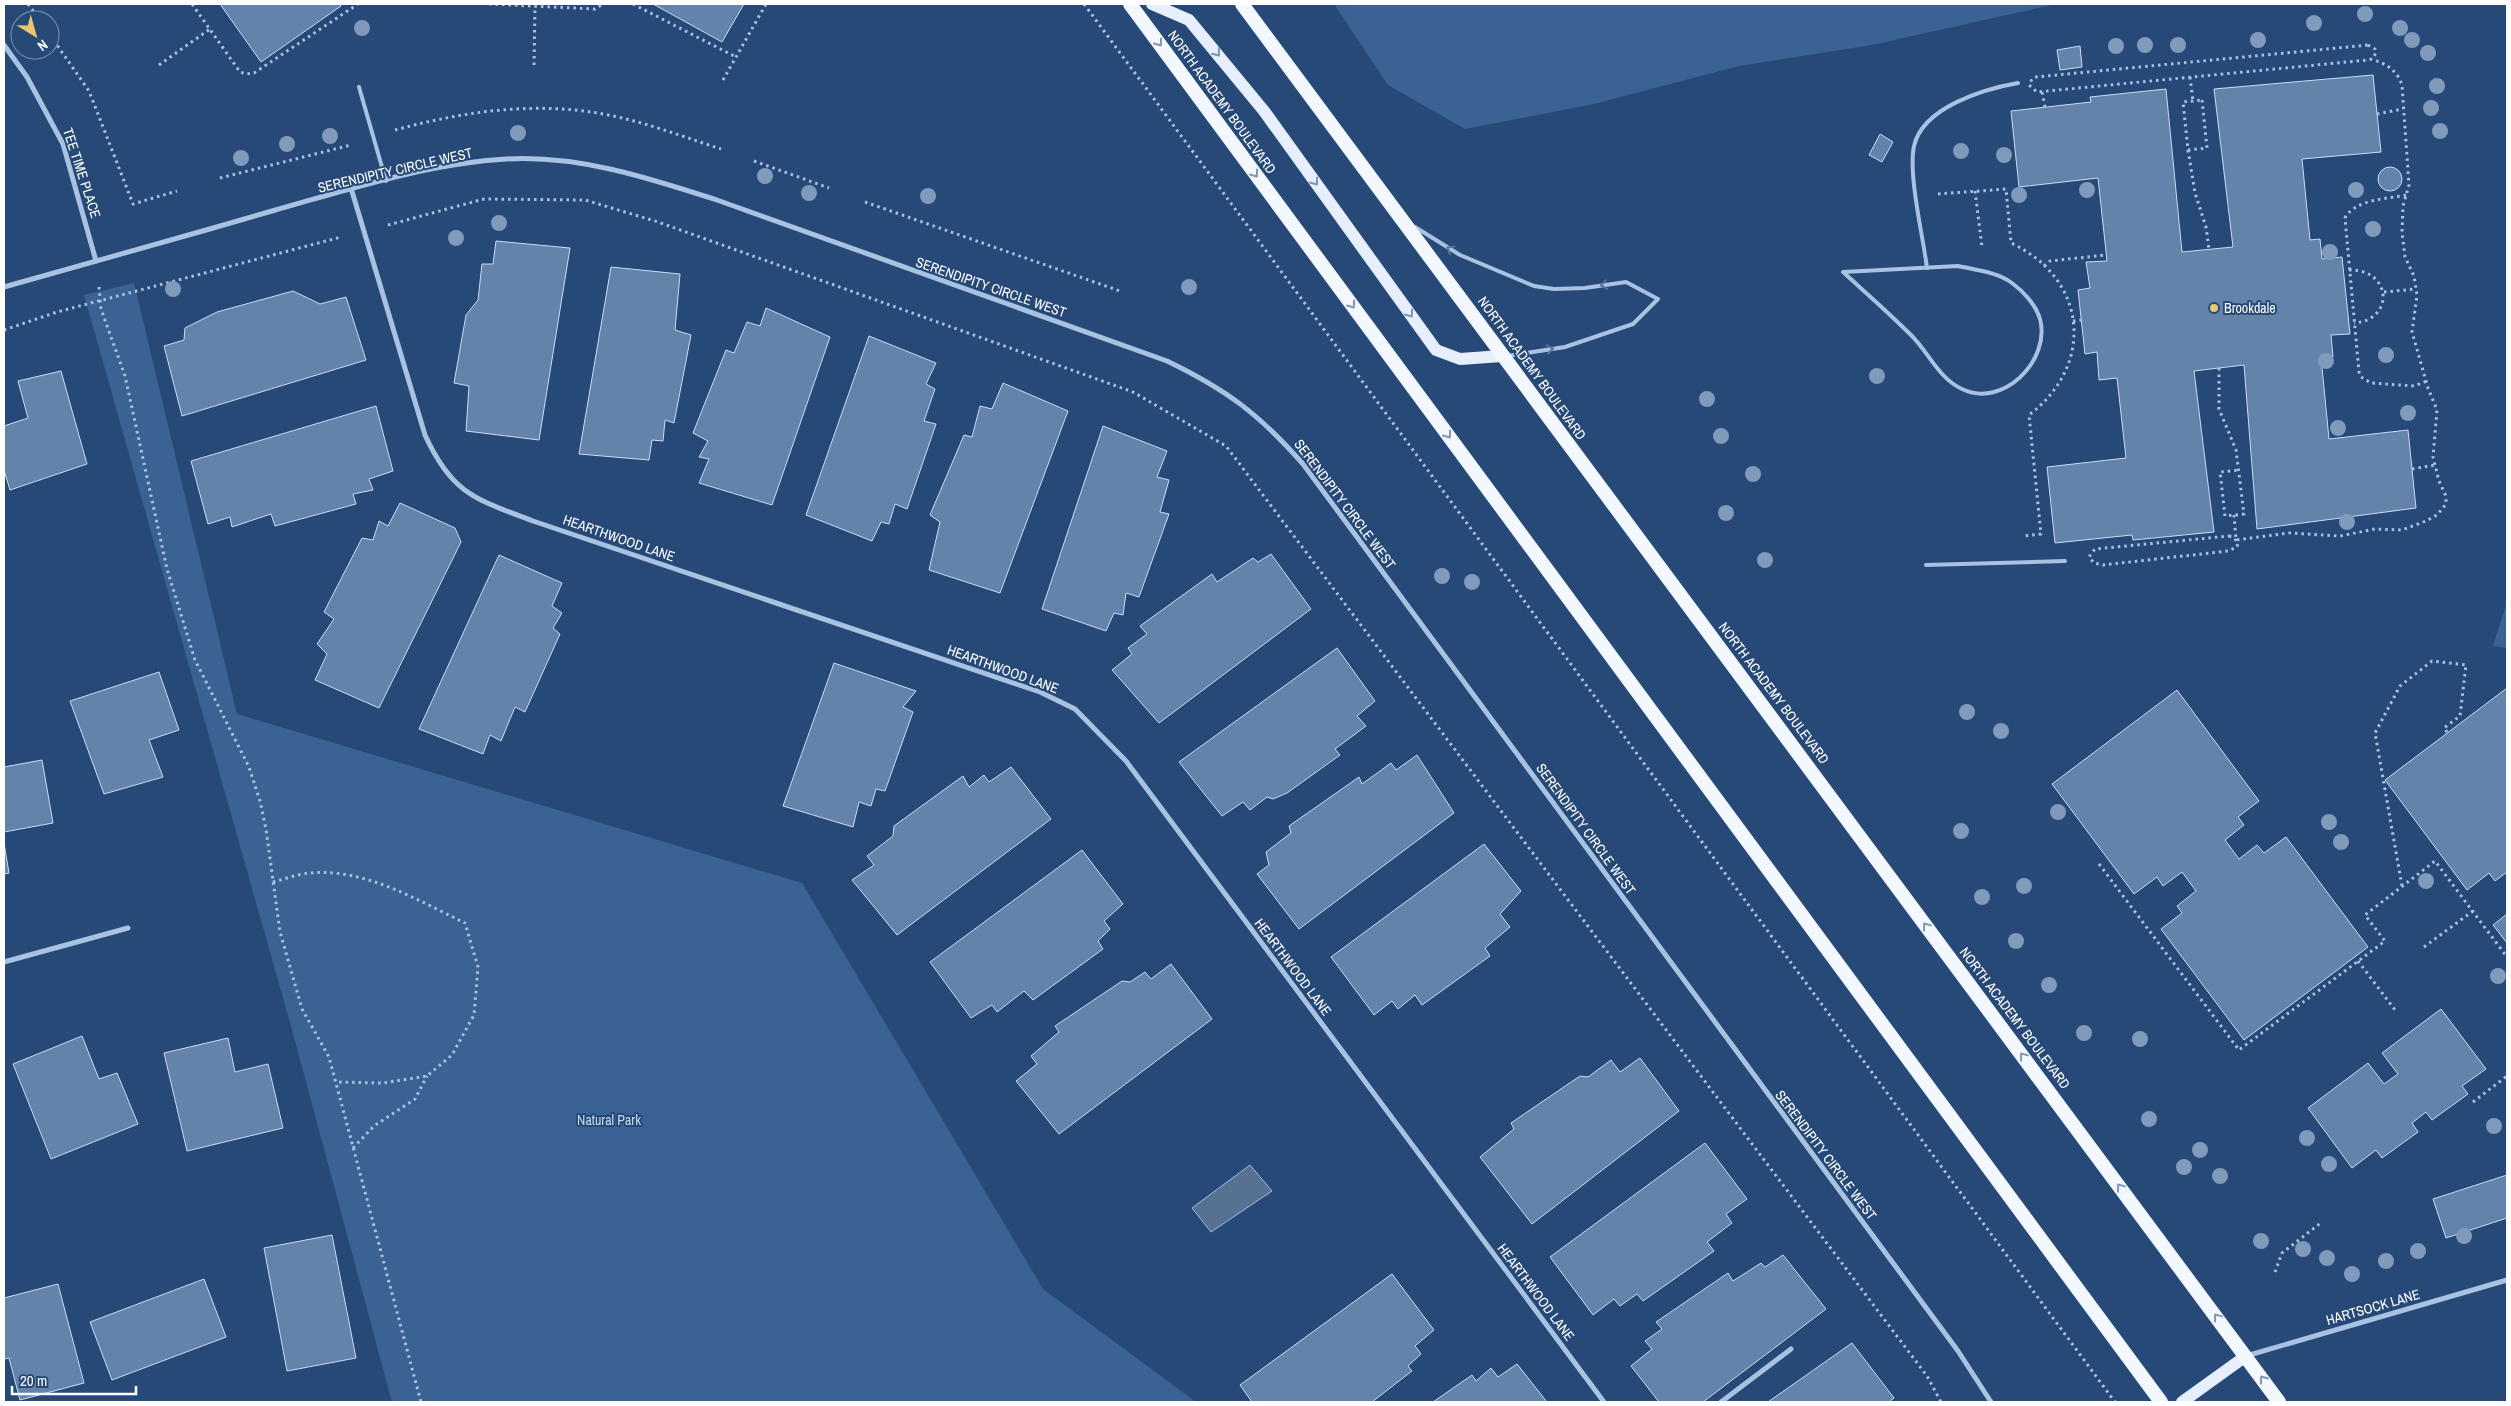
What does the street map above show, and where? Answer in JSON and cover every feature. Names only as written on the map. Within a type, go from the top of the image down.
[{"type":"highway","name":"NORTH ACADEMY BOULEVARD","points":[[1130,4],[2161,1402]]},
{"type":"highway","name":"NORTH ACADEMY BOULEVARD","points":[[1242,4],[1406,222],[1502,356],[2279,1402]]},
{"type":"main road","points":[[1152,4],[1189,20],[1214,50],[1264,111],[1436,350],[1460,359],[1502,356]]},
{"type":"main road","points":[[2182,1402],[2246,1356]]},
{"type":"street","name":"TEE TIME PLACE","points":[[4,45],[27,77],[63,144],[77,186],[96,262]]},
{"type":"street","name":"SERENDIPITY CIRCLE WEST","points":[[4,287],[351,188],[455,164],[508,159],[554,160],[603,167],[653,179],[717,200],[1167,361],[1204,379],[1245,405],[1277,434],[1303,464],[1958,1351],[1991,1402]]},
{"type":"street","name":"HEARTHWOOD LANE","points":[[351,188],[425,434],[438,462],[460,488],[491,505],[1040,692],[1075,709],[1132,769],[1604,1402]]},
{"type":"street","points":[[4,962],[128,928]]},
{"type":"street","name":"HARTSOCK LANE","points":[[2246,1356],[2507,1280]]},
{"type":"street","points":[[1721,1402],[1791,1349]]},
{"type":"lane","points":[[1928,268],[1913,174],[1914,143],[1923,129],[1938,114],[1956,101],[1974,93],[2018,83]]},
{"type":"lane","points":[[359,87],[386,180]]},
{"type":"lane","points":[[1406,222],[1460,255],[1534,286],[1554,289],[1585,288],[1626,282],[1658,299],[1633,324],[1590,340],[1565,347],[1502,356]]},
{"type":"lane","points":[[1958,266],[1985,272],[2011,282],[2028,298],[2040,318],[2041,337],[2038,356],[2024,374],[2007,388],[1987,394],[1962,390],[1947,379],[1912,336],[1844,272],[1928,268],[1958,266]]},
{"type":"lane","points":[[1926,566],[2065,561]]},
{"type":"path","points":[[192,4],[240,72],[246,74],[254,73],[358,4]]},
{"type":"path","points":[[490,4],[595,9],[603,4]]},
{"type":"path","points":[[633,4],[736,57]]},
{"type":"path","points":[[723,80],[766,4]]},
{"type":"path","points":[[1084,4],[2115,1402]]},
{"type":"path","points":[[534,65],[536,6]]},
{"type":"path","points":[[159,65],[210,29]]},
{"type":"path","points":[[2234,515],[2236,540],[2238,543],[2234,550],[2103,565],[2094,563],[2089,557],[2095,549],[2229,536],[2236,540],[2289,533],[2340,536],[2375,529],[2402,530],[2416,527],[2437,515],[2446,504],[2446,496],[2433,457],[2437,410],[2412,332],[2416,289],[2414,276],[2405,257],[2403,245],[2402,220],[2409,185],[2399,77],[2389,66],[2372,59],[2042,92],[2034,91],[2030,88],[2032,79],[2368,45],[2375,49],[2376,53],[2372,59]]},
{"type":"path","points":[[60,50],[89,92],[133,204],[177,191]]},
{"type":"path","points":[[2190,77],[2193,101]]},
{"type":"path","points":[[2042,92],[2044,107]]},
{"type":"path","points":[[2188,150],[2207,148],[2202,100],[2183,102],[2188,150],[2195,193],[2206,227],[2208,249]]},
{"type":"path","points":[[392,130],[451,115],[499,109],[549,108],[618,117],[720,149]]},
{"type":"path","points":[[2377,114],[2403,109]]},
{"type":"path","points":[[220,178],[353,145]]},
{"type":"path","points":[[754,161],[829,188]]},
{"type":"path","points":[[1975,191],[1985,272]]},
{"type":"path","points":[[2407,195],[2363,204],[2348,213],[2344,225],[2348,270],[2359,372],[2366,382],[2414,386],[2427,381]]},
{"type":"path","points":[[4,330],[100,301],[484,199],[585,200],[658,222],[1133,392],[1226,446],[1927,1376],[1941,1402]]},
{"type":"path","points":[[865,202],[1120,291]]},
{"type":"path","points":[[2044,266],[2050,261],[2106,255]]},
{"type":"path","points":[[96,262],[100,301],[125,376],[167,569],[195,660],[252,775],[266,829],[280,932],[302,1009],[329,1057],[420,1402]]},
{"type":"path","points":[[2348,270],[2365,272],[2372,275],[2384,292]]},
{"type":"path","points":[[2384,292],[2416,289]]},
{"type":"path","points":[[2354,323],[2364,321],[2378,311],[2384,292]]},
{"type":"path","points":[[2346,295],[2351,295]]},
{"type":"path","points":[[2073,321],[2081,320]]},
{"type":"path","points":[[2219,368],[2219,409],[2236,450],[2240,470],[2244,514],[2225,516],[2220,472],[2240,470]]},
{"type":"path","points":[[2412,468],[2435,465]]},
{"type":"path","points":[[2402,886],[2374,732],[2400,686],[2432,661],[2466,665],[2460,716],[2444,728],[2448,732]]},
{"type":"path","points":[[2099,864],[2239,1050],[2385,941],[2364,915],[2436,860],[2507,957]]},
{"type":"path","points":[[273,882],[310,873],[346,874],[389,887],[465,923],[478,967],[474,1015],[452,1055],[427,1076],[415,1099],[374,1126],[353,1148]]},
{"type":"path","points":[[2424,947],[2472,911]]},
{"type":"path","points":[[2358,961],[2395,1010]]},
{"type":"path","points":[[335,1082],[383,1083],[427,1076]]},
{"type":"path","points":[[2472,1102],[2507,1076]]},
{"type":"path","points":[[2275,1272],[2282,1253],[2322,1222]]},
{"type":"green space","points":[[1334,4],[2056,4],[1872,45],[1739,66],[1594,104],[1465,129],[1388,85]]},
{"type":"green space","name":"Natural Park","points":[[134,283],[237,714],[802,883],[1043,1289],[1196,1402],[392,1402],[291,1026],[84,295]]},
{"type":"green space","points":[[2507,602],[2507,648],[2493,646]]},
{"type":"shaded area","points":[[1250,1165],[1272,1191],[1211,1232],[1192,1208]]},
{"type":"building","points":[[220,4],[340,4],[341,6],[261,62]]},
{"type":"building","points":[[653,4],[744,4],[722,42]]},
{"type":"building","points":[[2080,46],[2082,67],[2060,70],[2057,50]]},
{"type":"building","name":"Brookdale","points":[[2373,75],[2381,152],[2302,159],[2310,240],[2320,239],[2322,259],[2342,257],[2350,334],[2331,335],[2333,357],[2321,357],[2329,439],[2408,430],[2416,508],[2257,529],[2244,365],[2194,371],[2214,532],[2133,540],[2132,535],[2055,543],[2047,467],[2126,458],[2117,378],[2099,380],[2097,352],[2085,354],[2078,290],[2090,288],[2086,262],[2107,261],[2098,178],[2019,187],[2011,111],[2091,102],[2090,97],[2166,89],[2182,252],[2233,247],[2214,89]]},
{"type":"building","points":[[1880,134],[1893,142],[1882,162],[1869,155]]},
{"type":"building","points":[[2390,167],[2395,168],[2401,174],[2401,184],[2395,190],[2390,191],[2385,190],[2379,184],[2378,179],[2379,174],[2385,168]]},
{"type":"building","points":[[496,241],[570,248],[539,440],[466,431],[469,386],[454,383],[466,315],[478,300],[482,264],[493,264]]},
{"type":"building","points":[[611,267],[680,274],[675,330],[691,335],[674,423],[665,420],[663,441],[652,440],[649,460],[579,454]]},
{"type":"building","points":[[293,291],[320,304],[346,297],[366,360],[182,416],[164,346],[184,340],[185,328],[217,312]]},
{"type":"building","points":[[766,308],[830,337],[772,505],[699,483],[709,459],[699,457],[708,441],[693,433],[726,350],[734,353],[747,322],[760,326]]},
{"type":"building","points":[[869,336],[936,363],[926,384],[935,389],[924,421],[936,424],[907,509],[895,504],[889,524],[881,522],[872,541],[806,515]]},
{"type":"building","points":[[61,371],[87,464],[10,490],[4,470],[4,426],[28,418],[18,381]]},
{"type":"building","points":[[1003,383],[1068,411],[1000,593],[929,570],[940,522],[930,515],[964,435],[972,437],[980,406],[992,409]]},
{"type":"building","points":[[376,406],[393,471],[369,479],[373,490],[353,494],[356,504],[275,526],[271,514],[232,527],[230,517],[208,524],[191,461]]},
{"type":"building","points":[[1103,426],[1167,451],[1157,477],[1169,480],[1160,512],[1169,514],[1139,597],[1126,593],[1123,615],[1114,613],[1106,631],[1042,609]]},
{"type":"building","points":[[400,503],[455,528],[461,542],[379,708],[315,680],[327,654],[317,644],[334,619],[324,612],[362,538],[373,540],[379,521],[388,526]]},
{"type":"building","points":[[1271,554],[1311,609],[1159,723],[1112,670],[1132,654],[1128,648],[1147,634],[1140,626],[1212,574],[1217,582],[1253,558],[1258,562]]},
{"type":"building","points":[[499,555],[562,583],[552,606],[562,613],[553,628],[560,634],[525,712],[515,707],[501,741],[490,735],[483,754],[419,729]]},
{"type":"building","points":[[1337,648],[1375,701],[1357,716],[1366,726],[1335,749],[1340,755],[1287,793],[1273,799],[1267,797],[1250,810],[1243,802],[1222,816],[1179,762]]},
{"type":"building","points":[[834,663],[916,691],[903,707],[913,712],[885,791],[876,789],[871,806],[859,802],[853,827],[783,806]]},
{"type":"building","points":[[159,672],[179,730],[149,740],[163,777],[104,794],[70,701]]},
{"type":"building","points":[[2507,688],[2507,872],[2495,881],[2489,873],[2467,890],[2385,780]]},
{"type":"building","points":[[2177,690],[2259,801],[2238,817],[2244,825],[2225,840],[2239,859],[2257,845],[2264,853],[2286,837],[2368,947],[2244,1040],[2161,929],[2182,913],[2177,906],[2196,891],[2182,872],[2163,886],[2157,877],[2134,894],[2052,784]]},
{"type":"building","points":[[1417,755],[1454,813],[1299,929],[1257,874],[1269,865],[1266,852],[1291,833],[1289,826],[1359,777],[1362,784],[1391,763],[1396,770]]},
{"type":"building","points":[[42,760],[53,823],[4,832],[4,767]]},
{"type":"building","points":[[1011,767],[1051,819],[897,935],[852,880],[874,865],[867,856],[893,836],[894,826],[963,776],[969,787],[984,775],[989,782]]},
{"type":"building","points":[[4,843],[9,873],[4,874]]},
{"type":"building","points":[[1484,844],[1521,891],[1500,914],[1510,927],[1485,948],[1490,956],[1422,1005],[1415,995],[1398,1009],[1392,1001],[1374,1015],[1331,957]]},
{"type":"building","points":[[1082,850],[1123,904],[1104,921],[1110,929],[1098,941],[1103,949],[1033,1000],[1024,991],[997,1012],[992,1005],[971,1018],[930,962]]},
{"type":"building","points":[[2507,914],[2507,943],[2493,925]]},
{"type":"building","points":[[1171,964],[1212,1019],[1059,1134],[1016,1081],[1037,1064],[1031,1056],[1059,1032],[1055,1026],[1122,981],[1130,982],[1145,972],[1151,979]]},
{"type":"building","points":[[2441,1009],[2486,1069],[2462,1086],[2468,1094],[2432,1120],[2426,1112],[2412,1123],[2418,1132],[2382,1158],[2376,1150],[2352,1168],[2308,1108],[2368,1063],[2384,1084],[2398,1074],[2382,1053]]},
{"type":"building","points":[[82,1036],[99,1079],[117,1073],[138,1124],[51,1159],[13,1064]]},
{"type":"building","points":[[228,1038],[235,1072],[268,1064],[283,1128],[187,1151],[164,1053]]},
{"type":"building","points":[[1640,1058],[1679,1111],[1532,1224],[1480,1157],[1514,1129],[1511,1123],[1580,1076],[1588,1077],[1611,1060],[1620,1072]]},
{"type":"building","points":[[1705,1143],[1747,1199],[1726,1214],[1732,1223],[1707,1242],[1714,1251],[1643,1301],[1637,1294],[1620,1306],[1614,1299],[1593,1315],[1550,1257]]},
{"type":"building","points":[[2507,1175],[2507,1218],[2446,1238],[2433,1199]]},
{"type":"building","points":[[332,1235],[356,1358],[287,1371],[264,1248]]},
{"type":"building","points":[[1783,1255],[1826,1309],[1703,1402],[1659,1402],[1631,1366],[1652,1349],[1645,1341],[1662,1329],[1656,1322],[1728,1273],[1733,1281],[1761,1263],[1765,1267]]},
{"type":"building","points":[[1392,1274],[1434,1330],[1415,1346],[1421,1354],[1408,1366],[1412,1371],[1372,1402],[1252,1402],[1240,1385]]},
{"type":"building","points":[[204,1279],[226,1337],[112,1380],[90,1322]]},
{"type":"building","points":[[58,1284],[84,1383],[20,1400],[9,1358],[4,1359],[4,1298]]},
{"type":"building","points":[[1852,1343],[1894,1398],[1889,1402],[1768,1402]]},
{"type":"building","points":[[1517,1364],[1547,1402],[1433,1402],[1472,1375],[1476,1381],[1491,1368],[1498,1377]]},
{"type":"place","name":"Brookdale","points":[[2214,308]]}]
